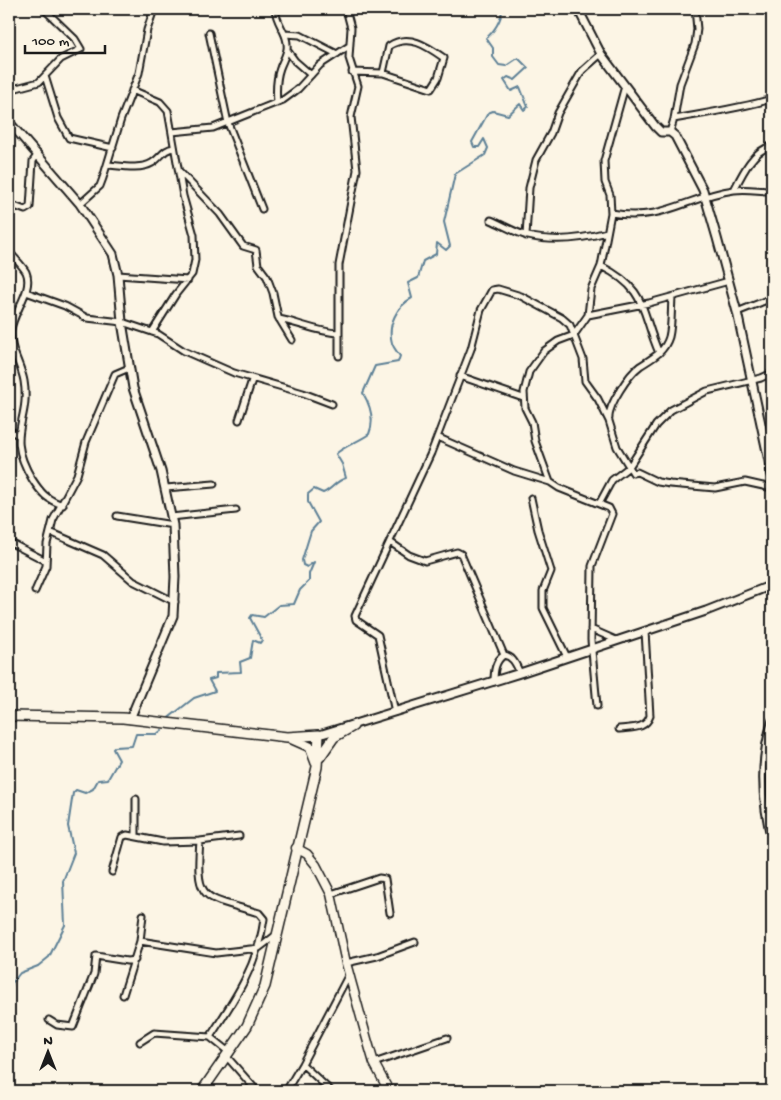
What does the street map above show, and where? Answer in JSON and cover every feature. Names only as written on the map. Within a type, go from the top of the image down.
[{"type":"main road","points":[[9,716],[130,718],[286,737],[319,735],[317,764],[265,986],[256,1009],[228,1055],[202,1091]]},
{"type":"main road","points":[[317,764],[334,737],[353,726]]},
{"type":"main road","points":[[286,737],[310,747],[317,764]]},
{"type":"main road","points":[[296,848],[307,854],[316,865],[330,894],[346,963],[374,1063],[389,1091]]},
{"type":"street","points":[[9,90],[35,84],[61,59],[80,49],[75,39],[44,9]]},
{"type":"street","points":[[80,204],[100,186],[120,119],[141,67],[147,30],[154,9]]},
{"type":"street","points":[[275,9],[276,20],[285,34],[287,50],[277,77],[277,103]]},
{"type":"street","points":[[339,356],[340,252],[357,170],[351,117],[358,86],[352,72],[349,46],[349,17],[346,9]]},
{"type":"street","points":[[349,17],[354,9]]},
{"type":"street","points":[[578,9],[601,54],[625,86],[661,132],[670,132],[675,136],[705,196],[737,312],[772,476]]},
{"type":"street","points":[[670,132],[680,84],[695,44],[697,29],[695,9]]},
{"type":"street","points":[[208,33],[228,123],[262,209]]},
{"type":"street","points":[[285,34],[300,35],[338,54]]},
{"type":"street","points":[[352,72],[383,73],[431,89],[438,78],[444,58],[413,40],[403,39],[389,46],[383,73]]},
{"type":"street","points":[[172,132],[200,131],[228,123],[238,116],[277,103],[298,89],[325,61],[349,46]]},
{"type":"street","points":[[287,50],[295,61],[311,75]]},
{"type":"street","points":[[526,236],[529,188],[536,160],[551,133],[558,113],[582,71],[601,54]]},
{"type":"street","points":[[45,76],[58,118],[69,138],[112,148]]},
{"type":"street","points":[[550,482],[523,398],[529,372],[544,351],[558,341],[574,335],[588,314],[591,289],[601,266],[611,213],[610,195],[605,182],[604,161],[625,86]]},
{"type":"street","points":[[132,90],[164,105],[168,110],[195,248],[195,260],[188,280],[176,294],[152,332]]},
{"type":"street","points":[[674,119],[711,111],[744,107],[772,99]]},
{"type":"street","points":[[9,122],[80,204],[113,254],[118,274],[122,322],[129,368],[138,408],[166,488],[173,525],[175,602],[170,625],[130,718]]},
{"type":"street","points":[[734,190],[752,160],[761,151],[772,146]]},
{"type":"street","points":[[108,164],[146,166],[166,150],[174,148]]},
{"type":"street","points":[[9,204],[26,210],[30,207],[33,162],[38,154]]},
{"type":"street","points":[[179,171],[220,214],[243,246],[256,250],[258,265],[267,277],[279,319],[292,340]]},
{"type":"street","points":[[611,213],[635,216],[652,215],[666,212],[705,196],[734,190],[772,191]]},
{"type":"street","points":[[492,220],[526,236],[552,239],[584,238],[606,232]]},
{"type":"street","points":[[9,251],[26,272],[26,292],[11,329],[14,355],[24,379],[25,391],[18,435],[20,455],[40,492],[48,500],[63,505]]},
{"type":"street","points":[[601,266],[630,284],[642,304],[659,353]]},
{"type":"street","points":[[118,274],[188,280]]},
{"type":"street","points":[[588,314],[611,312],[672,298],[695,289],[729,281]]},
{"type":"street","points":[[395,712],[378,635],[356,620],[356,616],[416,487],[471,349],[481,310],[492,290],[498,289],[521,296],[566,321],[574,335],[583,359],[586,381],[609,421],[617,448],[633,473],[636,472],[658,482],[670,484],[715,488],[745,482],[772,488]]},
{"type":"street","points":[[26,292],[65,306],[87,318],[122,322],[152,332],[184,351],[252,380],[303,393],[332,404]]},
{"type":"street","points":[[609,421],[608,411],[622,387],[639,366],[659,353],[668,337],[672,298]]},
{"type":"street","points":[[737,312],[772,298]]},
{"type":"street","points":[[279,319],[307,325],[318,330],[338,333]]},
{"type":"street","points":[[36,591],[45,571],[53,520],[78,475],[86,442],[115,374],[129,368]]},
{"type":"street","points":[[599,504],[612,480],[629,467],[656,425],[671,410],[706,391],[753,381],[772,373]]},
{"type":"street","points":[[460,376],[523,398]]},
{"type":"street","points":[[239,420],[252,380]]},
{"type":"street","points":[[9,430],[18,435]]},
{"type":"street","points":[[436,437],[514,471],[550,482],[558,488],[609,508],[612,514],[593,558],[591,629],[597,706]]},
{"type":"street","points":[[166,488],[214,484]]},
{"type":"street","points":[[531,498],[538,530],[551,571],[543,591],[543,608],[567,657]]},
{"type":"street","points":[[171,517],[236,510]]},
{"type":"street","points":[[117,516],[173,525]]},
{"type":"street","points":[[50,532],[103,555],[133,581],[175,602]]},
{"type":"street","points":[[9,542],[46,561]]},
{"type":"street","points":[[390,542],[409,555],[425,561],[457,552],[461,554],[504,655]]},
{"type":"street","points":[[319,735],[494,682],[772,586]]},
{"type":"street","points":[[591,629],[616,640]]},
{"type":"street","points":[[619,729],[642,726],[648,722],[650,716],[646,631]]},
{"type":"street","points":[[494,682],[495,666],[499,658],[504,655],[510,656],[520,673]]},
{"type":"street","points":[[772,720],[767,734],[762,773],[765,811],[772,844]]},
{"type":"street","points":[[136,800],[136,835]]},
{"type":"street","points":[[112,872],[122,837],[136,835],[163,842],[200,841],[239,836]]},
{"type":"street","points":[[200,841],[197,875],[205,894],[213,899],[262,915],[264,919],[260,948],[250,974],[210,1037]]},
{"type":"street","points":[[330,894],[380,878],[385,879],[390,913]]},
{"type":"street","points":[[123,995],[140,941],[143,916]]},
{"type":"street","points":[[140,941],[211,953],[260,948],[278,933]]},
{"type":"street","points":[[346,963],[377,956],[415,942]]},
{"type":"street","points":[[49,1020],[57,1025],[73,1027],[94,974],[96,956],[127,961],[135,960]]},
{"type":"street","points":[[286,1091],[349,974]]},
{"type":"street","points":[[140,1042],[154,1033],[210,1037],[258,1091]]},
{"type":"street","points":[[374,1063],[447,1038]]},
{"type":"street","points":[[302,1064],[331,1091]]},
{"type":"waterway","points":[[166,720],[194,698],[215,691],[209,680],[216,678],[216,673],[241,672],[240,662],[250,658],[253,640],[260,643],[262,640],[250,618],[252,615],[264,617],[279,605],[294,604],[300,590],[309,581],[309,574],[314,562],[307,567],[303,565],[302,560],[311,531],[319,522],[308,502],[308,494],[314,489],[323,493],[346,478],[342,464],[336,454],[369,434],[372,423],[371,413],[363,393],[375,366],[398,362],[400,356],[393,345],[391,330],[394,317],[402,306],[412,298],[408,283],[418,278],[423,261],[436,254],[437,243],[446,250],[450,246],[444,222],[455,174],[485,155],[488,148],[484,139],[479,147],[474,147],[472,142],[488,113],[493,111],[508,115],[520,104],[524,110],[528,107],[520,87],[511,91],[504,80],[508,77],[515,80],[528,68],[518,58],[506,66],[499,65],[493,57],[493,48],[486,38],[497,25],[502,9]]},
{"type":"waterway","points":[[9,996],[12,983],[20,973],[38,966],[49,957],[65,925],[63,881],[74,853],[68,826],[73,793],[76,790],[85,793],[93,789],[98,780],[108,779],[119,760],[113,749],[115,747],[132,746],[136,734],[157,734],[162,730]]}]
